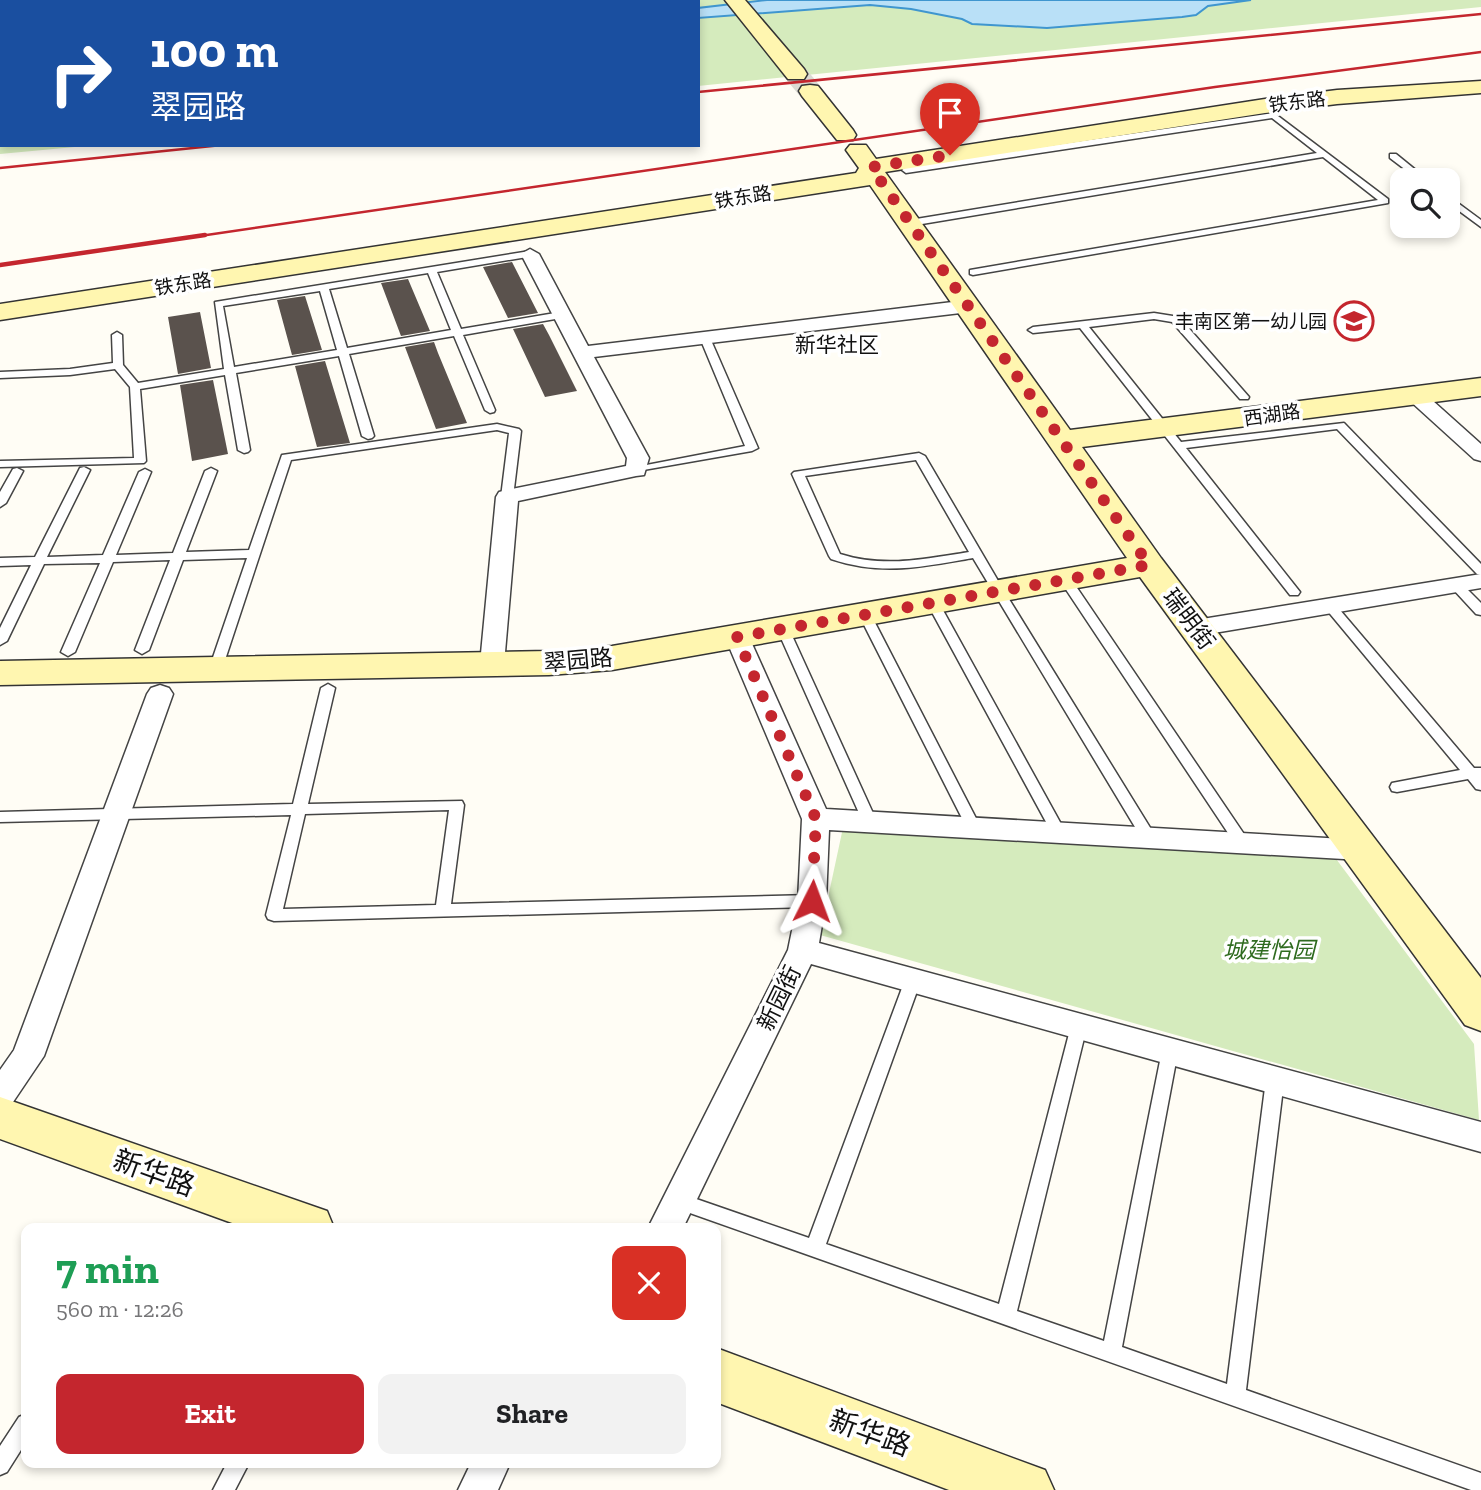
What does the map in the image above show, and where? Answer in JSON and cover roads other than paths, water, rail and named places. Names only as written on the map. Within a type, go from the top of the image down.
[{"type":"street","name":"瑞明街","points":[[735,0],[858,151],[1064,440],[1149,565],[1481,1012]]},
{"type":"street","name":"铁东路","points":[[0,312],[865,178],[858,151],[1337,97],[1481,87]]},
{"type":"street","points":[[492,664],[507,497],[636,470],[638,458],[580,353],[530,254]]},
{"type":"street","points":[[580,353],[969,306]]},
{"type":"street","name":"西湖路","points":[[1064,440],[1171,438],[1481,387]]},
{"type":"street","points":[[1416,396],[1481,455]]},
{"type":"street","name":"翠园路","points":[[0,673],[492,664],[612,658],[1149,565]]},
{"type":"street","points":[[1196,628],[1481,581]]},
{"type":"street","name":"新园街","points":[[668,1223],[803,950],[812,901],[816,819],[737,637]]},
{"type":"street","points":[[0,1096],[28,1056],[160,694]]},
{"type":"street","points":[[816,819],[1361,850]]},
{"type":"street","points":[[803,950],[1481,1137]]},
{"type":"street","name":"新华路","points":[[0,1118],[295,1223]]},
{"type":"street","name":"新华路","points":[[721,1378],[1025,1490]]},
{"type":"street","points":[[478,1490],[489,1468]]},
{"type":"lane","points":[[905,170],[1274,115],[1385,201],[973,272]]},
{"type":"lane","points":[[910,223],[1325,154]]},
{"type":"lane","points":[[1393,156],[1408,168]]},
{"type":"lane","points":[[1460,208],[1481,223]]},
{"type":"lane","points":[[244,450],[218,304],[530,254]]},
{"type":"lane","points":[[431,270],[490,410]]},
{"type":"lane","points":[[324,287],[368,436]]},
{"type":"lane","points":[[135,387],[561,315]]},
{"type":"lane","points":[[1033,330],[1154,316],[1175,319],[1244,397]]},
{"type":"lane","points":[[1082,324],[1294,592]]},
{"type":"lane","points":[[0,464],[140,461],[135,387],[118,365],[117,335]]},
{"type":"lane","points":[[636,470],[752,448],[705,338]]},
{"type":"lane","points":[[0,375],[70,372],[118,365]]},
{"type":"lane","points":[[1171,438],[1340,425],[1481,571]]},
{"type":"lane","points":[[216,669],[286,457],[497,427],[515,431],[507,497]]},
{"type":"lane","points":[[976,554],[883,568],[856,564],[835,556],[797,474],[919,456],[1149,838]]},
{"type":"lane","points":[[0,641],[84,470]]},
{"type":"lane","points":[[0,503],[17,471]]},
{"type":"lane","points":[[142,650],[211,471]]},
{"type":"lane","points":[[68,652],[145,472]]},
{"type":"lane","points":[[0,562],[254,554]]},
{"type":"lane","points":[[1066,579],[1242,844]]},
{"type":"lane","points":[[1456,585],[1481,611]]},
{"type":"lane","points":[[933,603],[1059,833]]},
{"type":"lane","points":[[1330,606],[1478,777]]},
{"type":"lane","points":[[864,615],[974,828]]},
{"type":"lane","points":[[783,629],[870,822]]},
{"type":"lane","points":[[328,688],[274,915],[812,901]]},
{"type":"lane","points":[[1397,787],[1478,777]]},
{"type":"lane","points":[[0,817],[457,805],[443,911]]},
{"type":"lane","points":[[815,1248],[913,980]]},
{"type":"lane","points":[[1006,1316],[1079,1026]]},
{"type":"lane","points":[[1111,1353],[1170,1051]]},
{"type":"lane","points":[[1235,1396],[1275,1080]]},
{"type":"lane","points":[[679,1201],[1481,1483]]},
{"type":"lane","points":[[0,1465],[21,1432]]},
{"type":"lane","points":[[223,1490],[236,1468]]},
{"type":"water","points":[[767,0],[1251,0],[1208,6],[1196,15],[1182,17],[1047,28],[972,24],[962,19],[911,9],[870,5],[700,18],[700,8]]},
{"type":"tunnel","points":[[796,74],[810,91]]},
{"type":"railway","points":[[700,92],[1481,14]]},
{"type":"railway","points":[[193,237],[1215,87],[1481,52]]},
{"type":"railway","points":[[0,168],[203,147]]},
{"type":"railway","points":[[0,265],[205,235]]},
{"type":"place","name":"丰南区第一幼儿园","points":[[1354,321]]},
{"type":"district","name":"新华社区","points":[[837,344]]},
{"type":"park label","name":"城建怡园","points":[[1269,950]]}]
